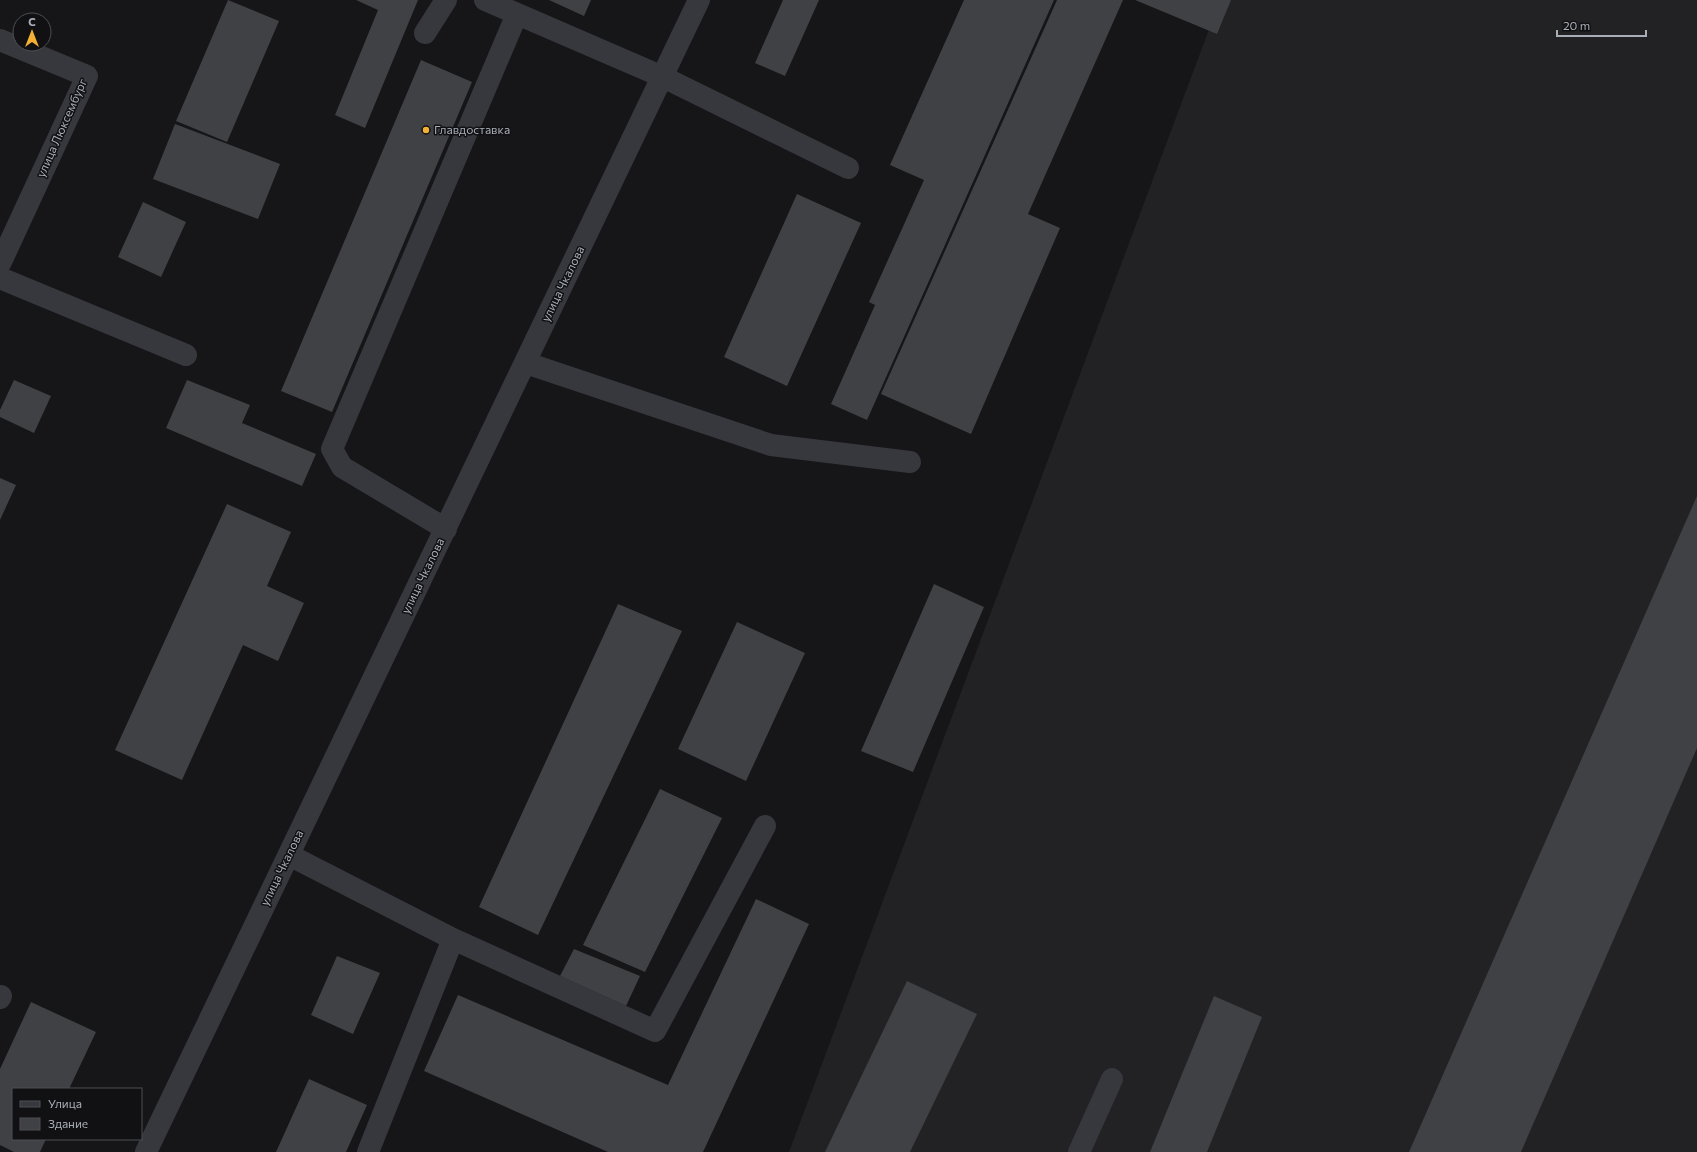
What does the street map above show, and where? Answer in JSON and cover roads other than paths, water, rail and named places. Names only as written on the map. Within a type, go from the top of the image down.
[{"type":"street","points":[[425,33],[446,0]]},
{"type":"street","points":[[485,0],[663,77],[848,168]]},
{"type":"street","name":"улица Чкалова","points":[[146,1152],[699,0]]},
{"type":"street","points":[[446,529],[342,467],[332,449],[517,14]]},
{"type":"street","name":"улица Люксембург","points":[[0,40],[87,76],[0,264]]},
{"type":"street","points":[[0,278],[186,355]]},
{"type":"street","points":[[526,363],[771,445],[910,462]]},
{"type":"street","points":[[288,855],[453,939],[655,1031],[765,826]]},
{"type":"street","points":[[368,1152],[453,939]]},
{"type":"street","points":[[1079,1152],[1112,1079]]},
{"type":"place","name":"Главдоставка","points":[[426,130]]}]
